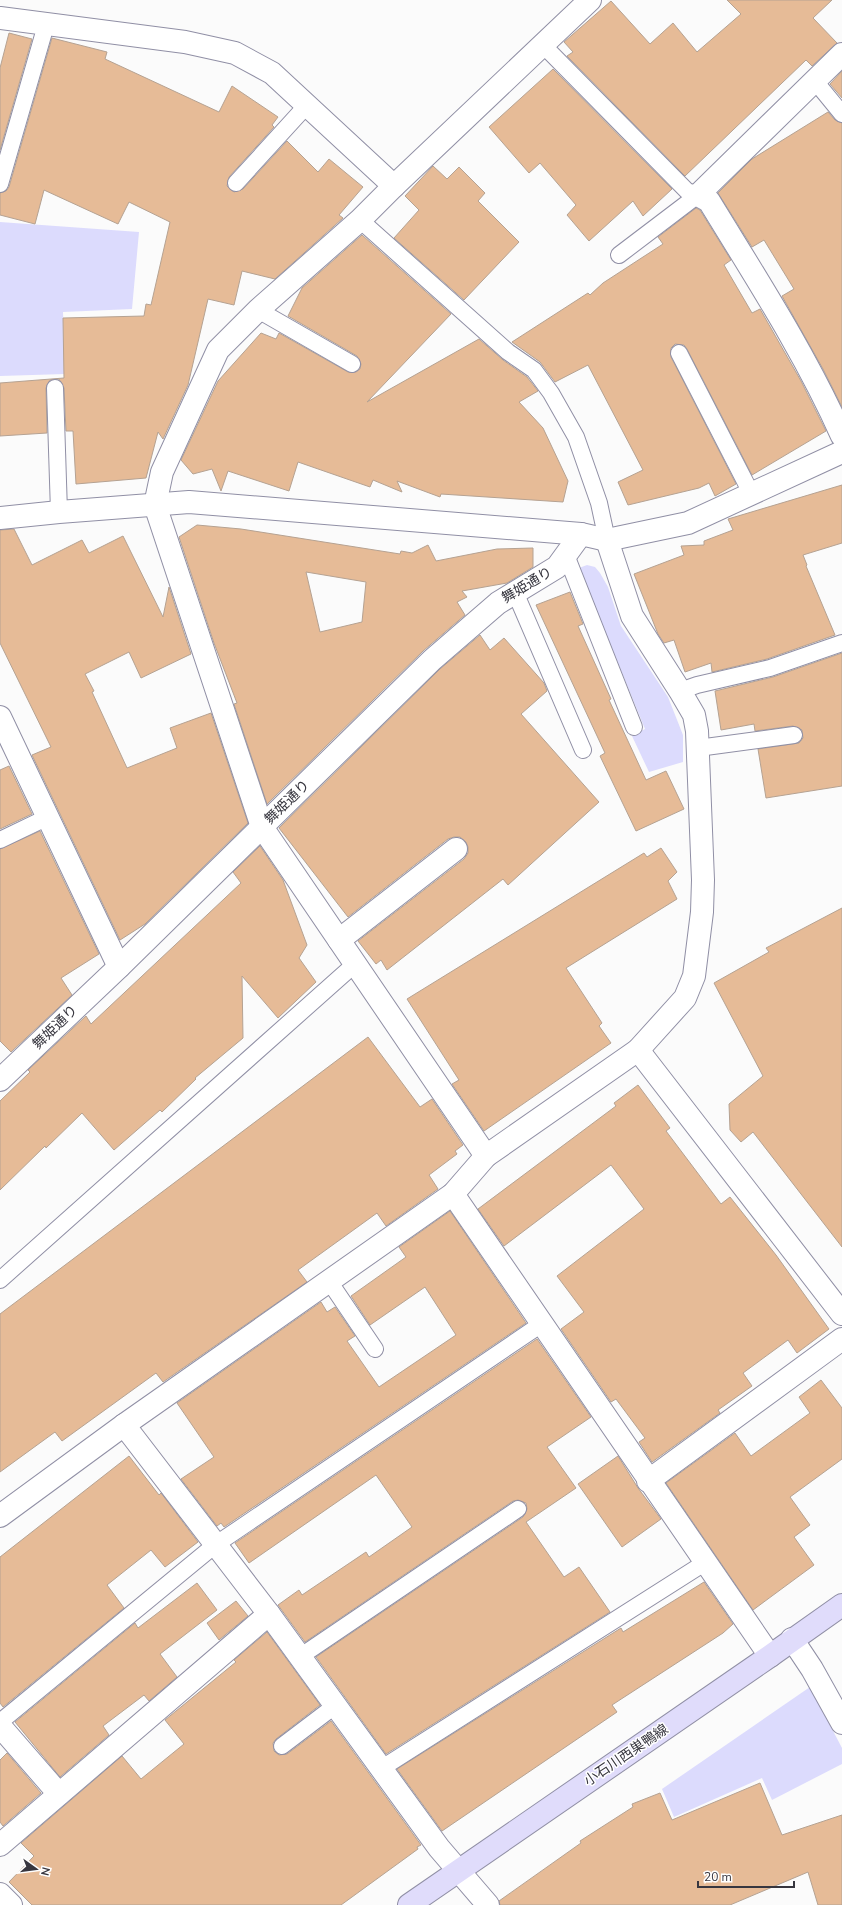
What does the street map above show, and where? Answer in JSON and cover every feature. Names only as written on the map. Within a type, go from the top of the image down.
[{"type":"main road","name":"小石川西巣鴨線","points":[[409,1905],[842,1605]]},
{"type":"street","points":[[486,1156],[262,827],[155,505],[162,472],[218,350],[258,310],[360,220],[542,44],[590,0]]},
{"type":"street","points":[[0,18],[185,42],[235,53],[272,73],[394,186]]},
{"type":"street","points":[[842,54],[698,195],[709,201],[772,304],[820,387],[842,436]]},
{"type":"street","points":[[0,518],[189,502],[581,534],[607,540],[688,523],[842,452]]},
{"type":"street","name":"舞姫通り","points":[[0,1080],[119,967],[432,660],[498,603],[557,567],[581,534]]},
{"type":"street","points":[[0,1516],[124,1425],[453,1194],[486,1156],[638,1050],[685,998],[694,976],[702,912],[703,880],[697,731],[694,715],[632,616],[607,540]]},
{"type":"street","points":[[0,717],[119,967]]},
{"type":"street","points":[[339,940],[456,849]]},
{"type":"street","points":[[638,1050],[842,1314]]},
{"type":"street","points":[[453,1194],[543,1323],[648,1481],[706,1562],[770,1656]]},
{"type":"street","points":[[648,1481],[842,1339]]},
{"type":"street","points":[[124,1425],[301,1656],[439,1848],[485,1904]]},
{"type":"street","points":[[0,1845],[269,1614]]},
{"type":"street","points":[[792,1639],[812,1669],[842,1724]]},
{"type":"street","points":[[0,1726],[59,1794]]},
{"type":"street","points":[[0,1894],[11,1905]]},
{"type":"lane","points":[[0,184],[46,25]]},
{"type":"lane","points":[[542,44],[687,191],[698,195]]},
{"type":"lane","points":[[815,81],[842,114]]},
{"type":"lane","points":[[236,183],[307,105]]},
{"type":"lane","points":[[619,255],[698,195]]},
{"type":"lane","points":[[360,220],[508,352],[534,370],[552,393],[576,437],[599,503],[607,540]]},
{"type":"lane","points":[[258,310],[352,364]]},
{"type":"lane","points":[[679,353],[751,493]]},
{"type":"lane","points":[[55,388],[59,512]]},
{"type":"lane","points":[[566,555],[634,727]]},
{"type":"lane","points":[[515,592],[583,750]]},
{"type":"lane","points":[[680,691],[697,685],[770,668],[842,642]]},
{"type":"lane","points":[[698,748],[794,735]]},
{"type":"lane","points":[[0,840],[48,817]]},
{"type":"lane","points":[[0,1280],[355,964]]},
{"type":"lane","points":[[329,1281],[374,1349]]},
{"type":"lane","points":[[0,1722],[215,1545],[543,1323]]},
{"type":"lane","points":[[301,1656],[518,1509]]},
{"type":"lane","points":[[382,1768],[706,1562]]},
{"type":"lane","points":[[282,1746],[336,1705]]},
{"type":"shaded area","points":[[0,222],[139,232],[132,309],[63,312],[65,374],[0,376]]},
{"type":"shaded area","points":[[587,565],[595,567],[600,573],[608,587],[621,626],[668,697],[683,735],[683,762],[649,772],[632,736],[645,729],[579,568]]},
{"type":"shaded area","points":[[810,1687],[842,1748],[842,1764],[772,1800],[762,1778],[674,1817],[662,1789]]},
{"type":"building","points":[[727,0],[832,0],[813,18],[837,43],[812,66],[806,60],[685,176],[567,56],[573,52],[564,42],[611,1],[650,44],[673,23],[697,52],[741,14]]},
{"type":"building","points":[[9,33],[32,39],[0,150],[0,68]]},
{"type":"building","points":[[52,38],[107,52],[105,59],[219,112],[232,86],[278,117],[272,125],[274,127],[229,177],[227,186],[234,192],[243,189],[287,141],[318,172],[329,159],[363,187],[339,215],[343,218],[275,279],[242,271],[234,305],[208,299],[188,385],[163,439],[158,432],[146,478],[76,484],[73,431],[66,431],[64,388],[59,379],[50,380],[46,388],[47,433],[0,436],[0,383],[64,378],[63,318],[144,316],[146,304],[151,305],[170,222],[129,202],[118,224],[44,190],[35,224],[0,215],[0,193],[6,191],[9,187]]},
{"type":"building","points":[[553,69],[672,189],[643,216],[633,201],[589,241],[567,215],[576,205],[540,163],[529,173],[489,127]]},
{"type":"building","points":[[842,71],[842,98],[830,84]]},
{"type":"building","points":[[828,112],[835,120],[842,123],[842,407],[823,369],[782,296],[794,289],[764,240],[752,247],[718,193],[752,159]]},
{"type":"building","points":[[433,166],[447,179],[459,167],[485,193],[478,201],[519,242],[464,300],[394,238],[419,210],[405,196]]},
{"type":"building","points":[[696,208],[700,210],[731,260],[724,265],[752,313],[760,309],[801,381],[826,431],[752,475],[687,349],[684,345],[675,344],[671,348],[671,357],[736,484],[715,496],[709,483],[699,488],[628,505],[618,482],[643,470],[588,365],[555,382],[540,362],[512,342],[588,293],[590,295],[603,283],[663,244],[658,237]]},
{"type":"building","points":[[362,235],[451,314],[367,402],[479,339],[503,360],[527,377],[538,391],[519,402],[543,428],[568,481],[563,502],[441,494],[440,497],[397,481],[402,492],[373,480],[370,487],[298,462],[289,491],[228,471],[221,491],[212,469],[193,474],[181,460],[218,381],[261,333],[276,339],[279,333],[348,372],[356,372],[360,369],[361,364],[357,356],[288,316],[302,288]]},
{"type":"building","points":[[842,485],[842,543],[803,555],[807,565],[806,566],[835,635],[767,659],[712,672],[711,663],[685,672],[674,640],[664,643],[658,634],[634,574],[684,555],[681,546],[704,545],[704,541],[733,530],[728,519]]},
{"type":"building","points":[[197,525],[241,529],[400,554],[401,551],[412,553],[428,545],[436,561],[497,549],[533,548],[533,567],[507,583],[462,591],[467,597],[457,602],[465,615],[423,651],[267,804],[234,704],[237,703],[214,643],[179,537]],"holes":[[[306,572],[366,582],[362,622],[320,632]]]},
{"type":"building","points":[[14,529],[32,565],[82,540],[89,553],[123,536],[163,617],[169,587],[191,654],[141,678],[129,652],[85,674],[94,691],[92,692],[127,768],[177,748],[170,728],[211,713],[248,823],[145,924],[120,940],[32,755],[51,747],[0,643],[0,530]]},
{"type":"building","points":[[570,592],[583,624],[578,626],[611,699],[609,700],[646,780],[666,771],[684,809],[636,831],[600,756],[605,753],[536,605]]},
{"type":"building","points":[[480,635],[490,650],[504,638],[544,683],[547,691],[521,714],[599,802],[508,885],[503,879],[387,970],[381,960],[376,964],[358,941],[464,859],[468,853],[466,842],[460,837],[448,839],[348,917],[279,828],[440,669]]},
{"type":"building","points":[[842,653],[842,786],[766,798],[758,749],[799,743],[803,738],[802,730],[793,726],[755,731],[754,724],[721,730],[715,691],[773,677]]},
{"type":"building","points":[[9,766],[32,814],[0,829],[0,770]]},
{"type":"building","points":[[40,831],[99,954],[61,978],[72,995],[11,1052],[0,1041],[0,849]]},
{"type":"building","points":[[260,846],[283,880],[307,945],[299,958],[316,982],[278,1018],[242,976],[243,1038],[195,1078],[196,1079],[162,1112],[160,1110],[114,1150],[82,1113],[46,1148],[45,1146],[0,1190],[0,1101],[30,1072],[28,1070],[86,1016],[91,1024],[241,883],[233,872]]},
{"type":"building","points":[[661,848],[677,872],[668,881],[677,899],[566,968],[602,1023],[599,1026],[611,1043],[484,1131],[452,1084],[459,1080],[407,999],[644,853],[647,857]]},
{"type":"building","points":[[842,908],[842,1247],[753,1132],[741,1142],[730,1130],[729,1104],[763,1076],[714,983],[769,952],[766,948]]},
{"type":"building","points":[[368,1037],[420,1107],[432,1099],[463,1145],[455,1151],[457,1154],[429,1175],[438,1189],[386,1226],[377,1213],[298,1270],[307,1282],[163,1382],[156,1373],[62,1441],[55,1432],[0,1472],[0,1314]]},
{"type":"building","points":[[638,1085],[670,1128],[666,1131],[721,1204],[730,1197],[776,1255],[829,1329],[797,1353],[788,1340],[743,1373],[752,1386],[718,1410],[720,1413],[652,1462],[639,1442],[645,1438],[616,1399],[611,1402],[561,1329],[584,1312],[557,1276],[644,1209],[611,1165],[504,1246],[478,1209],[616,1106],[614,1103]]},
{"type":"building","points":[[450,1211],[526,1323],[224,1527],[221,1523],[217,1526],[181,1479],[214,1457],[177,1403],[321,1302],[327,1312],[335,1307],[355,1336],[347,1341],[379,1387],[456,1335],[425,1287],[370,1325],[351,1296],[406,1257],[399,1247]]},
{"type":"building","points":[[537,1339],[591,1417],[547,1447],[576,1488],[526,1522],[564,1577],[579,1567],[610,1612],[386,1754],[316,1657],[523,1517],[527,1509],[526,1503],[518,1500],[513,1501],[305,1642],[278,1605],[299,1590],[302,1595],[366,1552],[369,1557],[412,1527],[376,1475],[249,1563],[235,1543]]},
{"type":"building","points":[[821,1380],[842,1408],[842,1459],[790,1497],[810,1525],[794,1537],[814,1565],[753,1610],[666,1483],[735,1433],[751,1456],[810,1413],[799,1397]]},
{"type":"building","points":[[129,1456],[159,1495],[161,1493],[198,1542],[165,1567],[151,1550],[107,1585],[124,1608],[3,1707],[0,1703],[0,1557]]},
{"type":"building","points":[[618,1456],[638,1488],[661,1519],[622,1547],[578,1484]]},
{"type":"building","points":[[704,1582],[733,1624],[723,1633],[612,1705],[617,1712],[442,1831],[397,1769],[621,1628],[623,1632]]},
{"type":"building","points":[[197,1583],[217,1610],[160,1654],[177,1677],[149,1701],[144,1695],[103,1726],[109,1735],[60,1777],[15,1722],[135,1623],[138,1628]]},
{"type":"building","points":[[236,1601],[248,1616],[219,1640],[207,1623]]},
{"type":"building","points":[[267,1632],[320,1705],[276,1739],[273,1743],[274,1751],[279,1755],[287,1754],[331,1721],[421,1845],[417,1847],[418,1849],[341,1905],[32,1905],[9,1882],[34,1856],[21,1843],[122,1756],[141,1779],[184,1744],[165,1720],[236,1662],[234,1660]]},
{"type":"building","points":[[7,1753],[41,1793],[3,1826],[0,1822],[0,1760]]},
{"type":"building","points":[[760,1783],[782,1835],[842,1815],[842,1905],[818,1905],[808,1872],[730,1905],[500,1905],[499,1901],[581,1843],[580,1841],[633,1807],[632,1804],[660,1793],[672,1820]]}]
